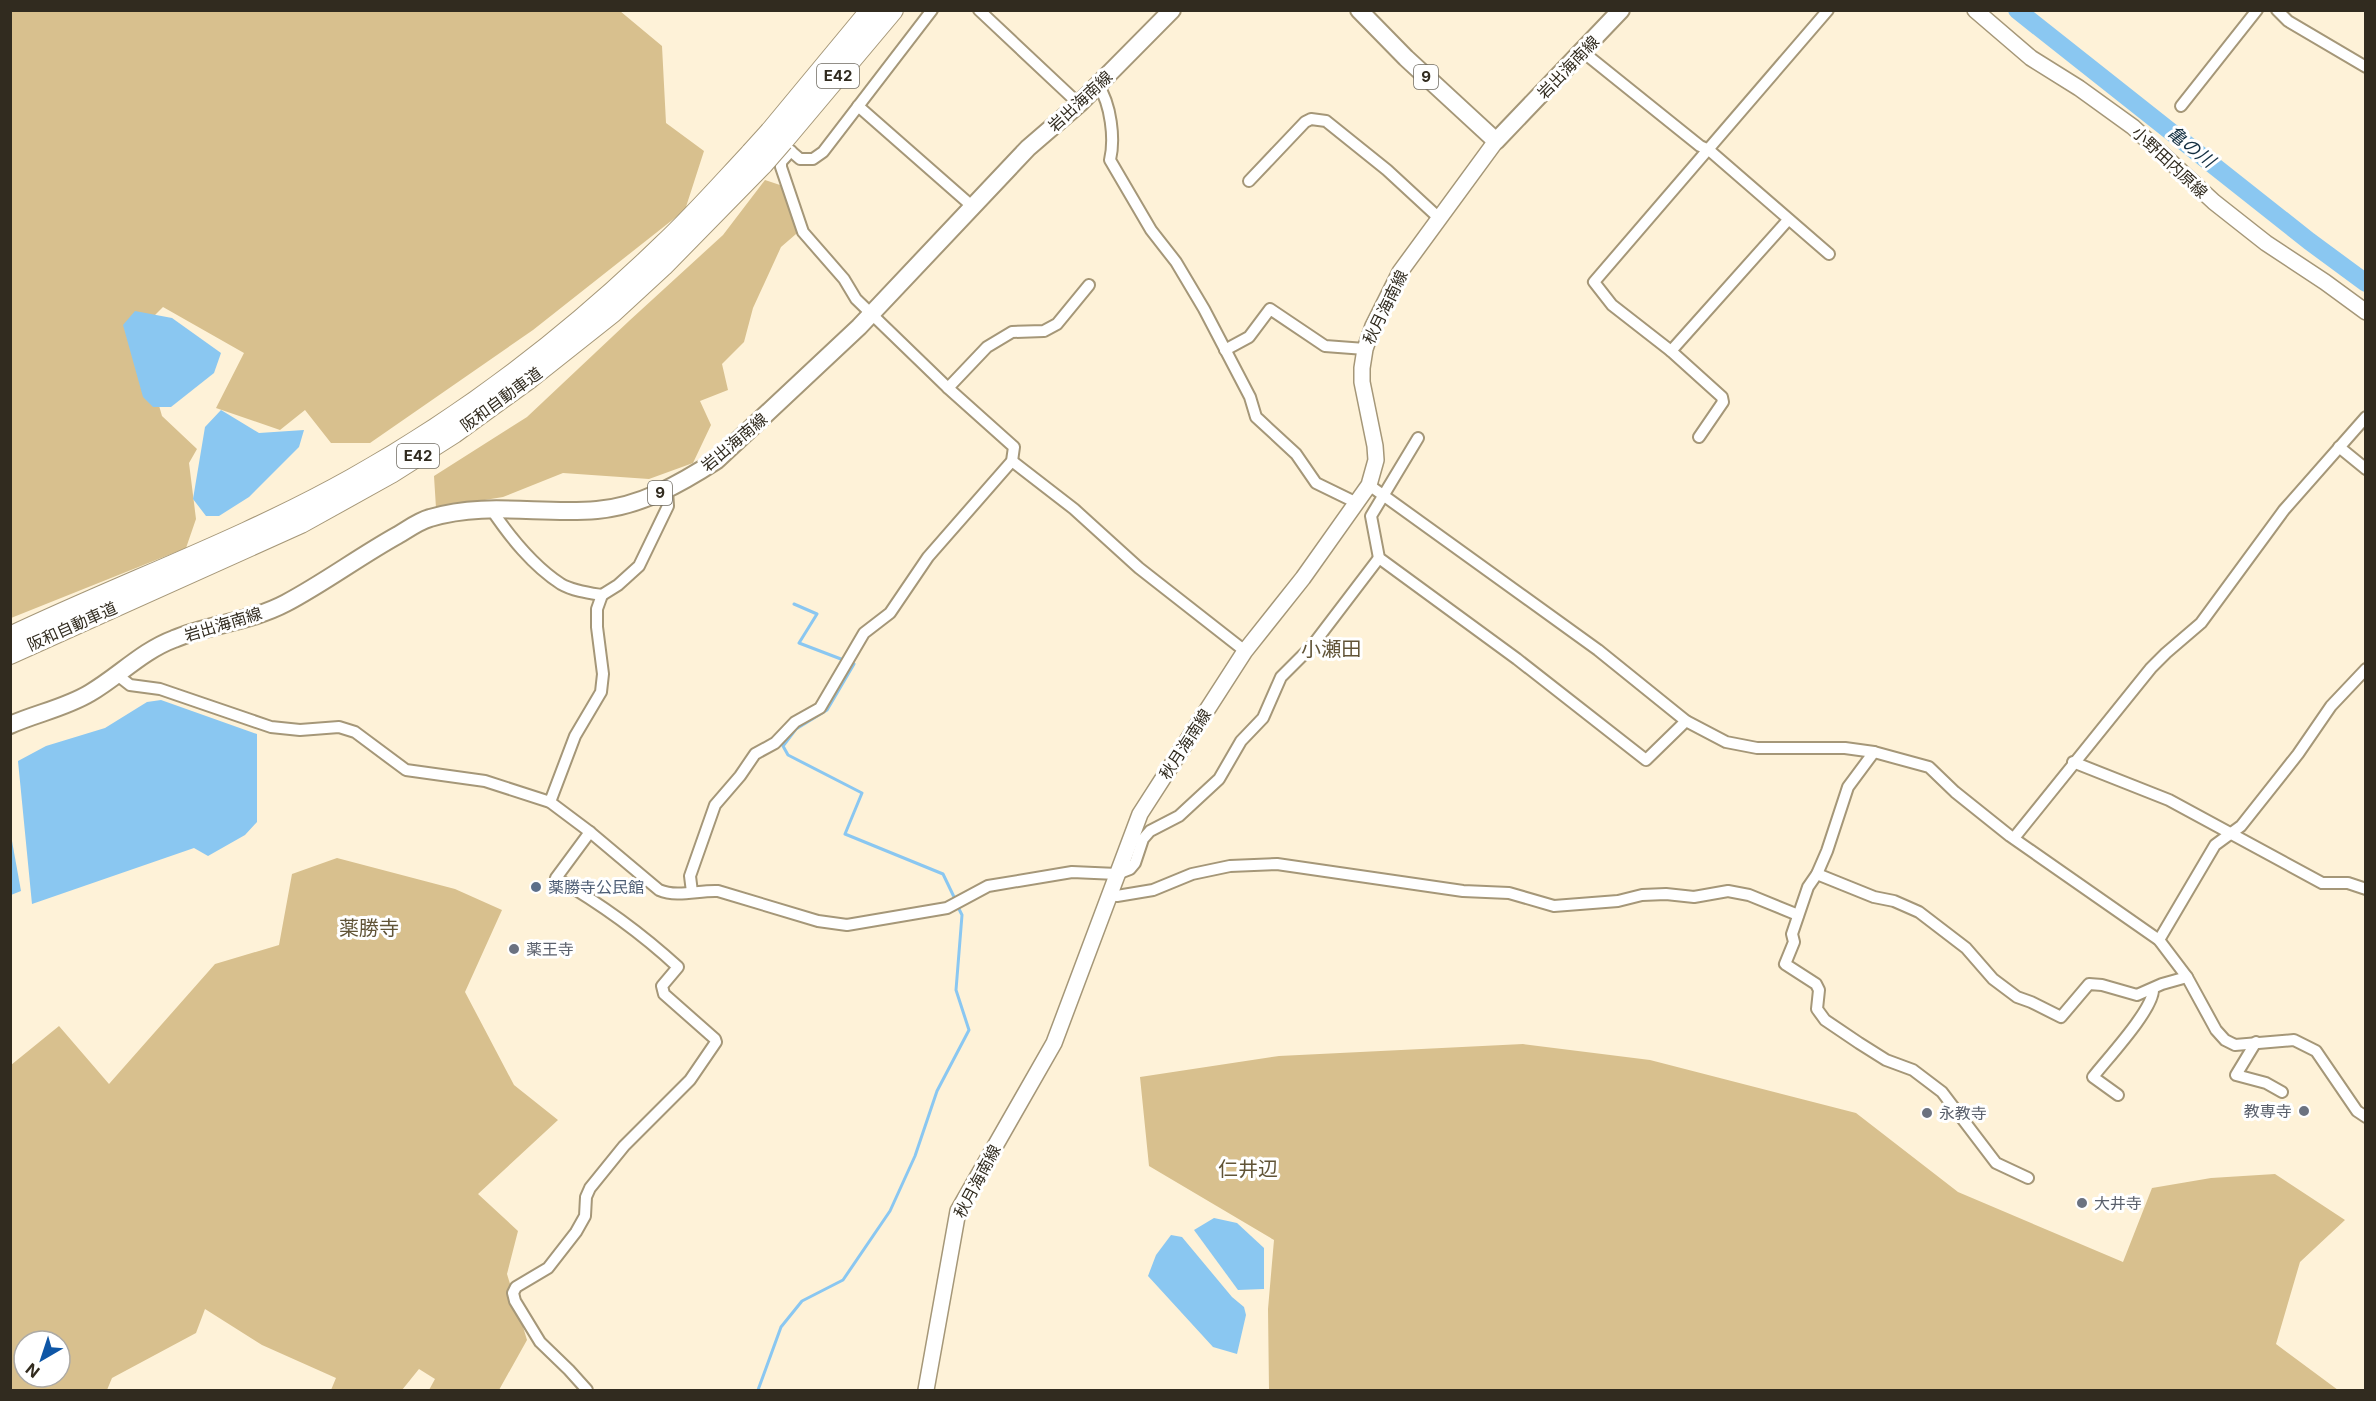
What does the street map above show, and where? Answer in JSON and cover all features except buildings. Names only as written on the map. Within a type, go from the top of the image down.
[{"type":"highway","name":"阪和自動車道","points":[[776,137],[871,10]]},
{"type":"highway","name":"阪和自動車道","points":[[10,654],[301,523],[391,473],[454,433],[530,378],[612,313],[663,266],[776,137],[893,10]]},
{"type":"highway","name":"阪和自動車道","points":[[10,637],[275,518],[352,479],[447,421],[522,366],[602,299],[757,159]]},
{"type":"main road","name":"岩出海南線","points":[[10,725],[60,708],[92,692],[143,654],[174,639],[249,619],[285,604],[371,550],[428,518],[460,511],[491,509],[597,510],[645,499],[668,490],[717,460],[792,392],[871,315],[1028,148],[1079,104],[1172,10]]},
{"type":"main road","name":"9","points":[[1359,10],[1406,58],[1496,141]]},
{"type":"main road","name":"岩出海南線","points":[[1496,141],[1621,10]]},
{"type":"main road","name":"小野田内原線","points":[[1975,10],[2031,58],[2079,88],[2133,127],[2214,202],[2266,243],[2366,312]]},
{"type":"main road","name":"秋月海南線","points":[[926,1390],[958,1211],[1054,1043],[1140,814],[1245,651],[1303,578],[1369,485],[1376,460],[1362,382],[1365,349],[1384,302],[1400,272],[1496,141]]},
{"type":"street","points":[[776,137],[800,159],[813,159],[823,152],[932,10]]},
{"type":"street","points":[[979,10],[1079,104]]},
{"type":"street","points":[[1699,437],[1723,402],[1722,397],[1671,351],[1612,305],[1594,282],[1828,10]]},
{"type":"street","points":[[2181,106],[2257,10]]},
{"type":"street","points":[[2277,10],[2288,21],[2366,67]]},
{"type":"street","points":[[1583,52],[1700,146],[1709,150],[1829,254]]},
{"type":"street","points":[[1098,85],[1103,92],[1112,132],[1113,146],[1110,160],[1151,230],[1176,262],[1204,309],[1250,397],[1256,417],[1296,454],[1316,483],[1357,503]]},
{"type":"street","points":[[858,106],[973,207]]},
{"type":"street","points":[[1249,181],[1305,122],[1311,119],[1326,121],[1387,170],[1439,218]]},
{"type":"street","points":[[692,892],[690,876],[715,805],[755,754],[775,743],[795,722],[820,708],[864,633],[890,614],[928,556],[1012,461],[1014,447],[871,315],[803,232],[781,167],[776,137]]},
{"type":"street","points":[[1671,351],[1788,220]]},
{"type":"street","points":[[948,388],[987,347],[1012,332],[1044,332],[1057,324],[1089,285]]},
{"type":"street","points":[[1226,350],[1249,337],[1270,309],[1325,346],[1365,349]]},
{"type":"street","points":[[2014,838],[2151,668],[2201,623],[2284,510],[2366,417]]},
{"type":"street","points":[[1418,438],[1371,516],[1379,558],[1517,659],[1646,760],[1686,721]]},
{"type":"street","points":[[2339,447],[2366,469]]},
{"type":"street","points":[[1012,461],[1074,508],[1139,568],[1245,651]]},
{"type":"street","points":[[1369,485],[1598,650],[1686,721],[1726,742],[1757,748],[1845,748],[1874,752],[1929,767],[1955,792],[2014,838],[2159,940],[2187,977],[2216,1030],[2225,1040],[2235,1044],[2294,1040],[2316,1051],[2357,1112],[2366,1118]]},
{"type":"street","points":[[549,802],[574,736],[601,692],[603,674],[597,609],[602,595],[618,585],[639,566],[668,506],[668,490]]},
{"type":"street","points":[[491,509],[526,555],[562,584],[580,591],[602,595]]},
{"type":"street","points":[[116,674],[130,685],[160,689],[271,727],[300,730],[339,727],[355,732],[406,770],[485,781],[549,802],[590,832],[659,890],[670,895],[718,891],[818,921],[847,924],[947,908],[988,886],[1072,872],[1117,874],[1130,869],[1135,863],[1143,839],[1150,831],[1179,816],[1219,779],[1241,741],[1263,718],[1281,677],[1312,646],[1379,558]]},
{"type":"street","points":[[2159,940],[2215,845],[2241,826],[2298,754],[2331,706],[2366,669]]},
{"type":"street","points":[[1874,752],[1848,787],[1817,874],[1808,887],[1798,915],[1792,934],[1794,942],[1785,964],[1816,984],[1820,990],[1817,1009],[1825,1020],[1886,1060],[1913,1070],[1942,1092],[1996,1163],[2028,1178]]},
{"type":"street","points":[[2073,762],[2169,800],[2322,883],[2348,883],[2366,889]]},
{"type":"street","points":[[587,1390],[540,1342],[515,1301],[513,1293],[516,1287],[548,1268],[576,1232],[585,1216],[586,1197],[590,1188],[624,1146],[690,1080],[716,1042],[664,994],[662,986],[678,967],[629,924],[556,878],[590,832]]},
{"type":"street","points":[[1109,895],[1117,896],[1153,890],[1192,874],[1230,866],[1277,864],[1463,891],[1509,894],[1554,906],[1618,901],[1642,895],[1666,894],[1694,897],[1728,891],[1749,895],[1798,915]]},
{"type":"street","points":[[1817,874],[1919,912],[1966,948],[1993,979],[2017,998],[2031,1002],[2061,1017],[2089,984],[2102,985],[2138,995],[2162,984],[2187,977]]},
{"type":"street","points":[[2118,1095],[2092,1077],[2141,1016],[2153,997],[2152,990]]},
{"type":"street","points":[[2256,1041],[2236,1075],[2266,1083],[2282,1092]]},
{"type":"shaded area","points":[[10,11],[620,11],[662,46],[666,123],[704,151],[685,210],[533,330],[370,443],[331,443],[305,410],[280,430],[216,408],[244,353],[163,307],[138,332],[162,416],[197,449],[189,463],[196,519],[186,548],[11,618]]},
{"type":"shaded area","points":[[765,180],[789,188],[803,228],[781,247],[753,308],[744,342],[722,364],[728,390],[700,401],[711,425],[693,463],[649,479],[563,473],[503,497],[436,508],[434,476],[527,417],[723,235]]},
{"type":"shaded area","points":[[337,858],[455,889],[502,910],[465,992],[514,1085],[558,1120],[478,1194],[518,1231],[507,1274],[527,1340],[499,1390],[429,1390],[435,1379],[419,1369],[402,1390],[331,1390],[336,1378],[262,1345],[205,1309],[196,1333],[112,1378],[107,1390],[11,1390],[11,1065],[59,1026],[109,1084],[215,964],[279,945],[292,874]]},
{"type":"shaded area","points":[[1523,1044],[1650,1060],[1856,1113],[1958,1192],[2123,1262],[2152,1188],[2211,1178],[2275,1174],[2345,1220],[2300,1262],[2276,1344],[2338,1390],[1269,1390],[1268,1309],[1274,1240],[1149,1166],[1140,1077],[1279,1056]]},
{"type":"water","points":[[135,311],[172,318],[221,353],[214,373],[171,407],[153,407],[143,397],[123,325]]},
{"type":"water","points":[[221,410],[259,433],[304,430],[299,447],[249,497],[219,516],[206,516],[193,499],[205,427]]},
{"type":"water","points":[[161,700],[257,734],[257,822],[245,835],[208,856],[194,848],[32,904],[18,761],[46,746],[105,728],[147,702]]},
{"type":"water","points":[[10,830],[21,891],[11,895],[10,895]]},
{"type":"water","points":[[1214,1218],[1237,1223],[1264,1248],[1264,1289],[1238,1290],[1194,1230]]},
{"type":"water","points":[[1171,1235],[1182,1237],[1232,1297],[1244,1307],[1246,1315],[1237,1354],[1213,1347],[1148,1276],[1156,1255]]},
{"type":"waterway","name":"亀の川","points":[[2017,10],[2309,241],[2366,283]]},
{"type":"waterway","points":[[794,604],[817,614],[799,643],[854,664],[827,710],[796,729],[783,746],[788,755],[862,793],[845,834],[943,874],[955,899]]},
{"type":"waterway","points":[[758,1390],[781,1327],[802,1301],[843,1280],[890,1211],[915,1156],[937,1091],[969,1030],[956,990],[962,915],[957,905]]},
{"type":"place","name":"薬勝寺公民館","points":[[536,887]]},
{"type":"place","name":"薬王寺","points":[[514,949]]},
{"type":"place","name":"教専寺","points":[[2304,1111]]},
{"type":"place","name":"永教寺","points":[[1927,1113]]},
{"type":"place","name":"大井寺","points":[[2082,1203]]},
{"type":"district","name":"小瀬田","points":[[1331,649]]},
{"type":"district","name":"薬勝寺","points":[[369,928]]},
{"type":"district","name":"仁井辺","points":[[1248,1169]]}]
